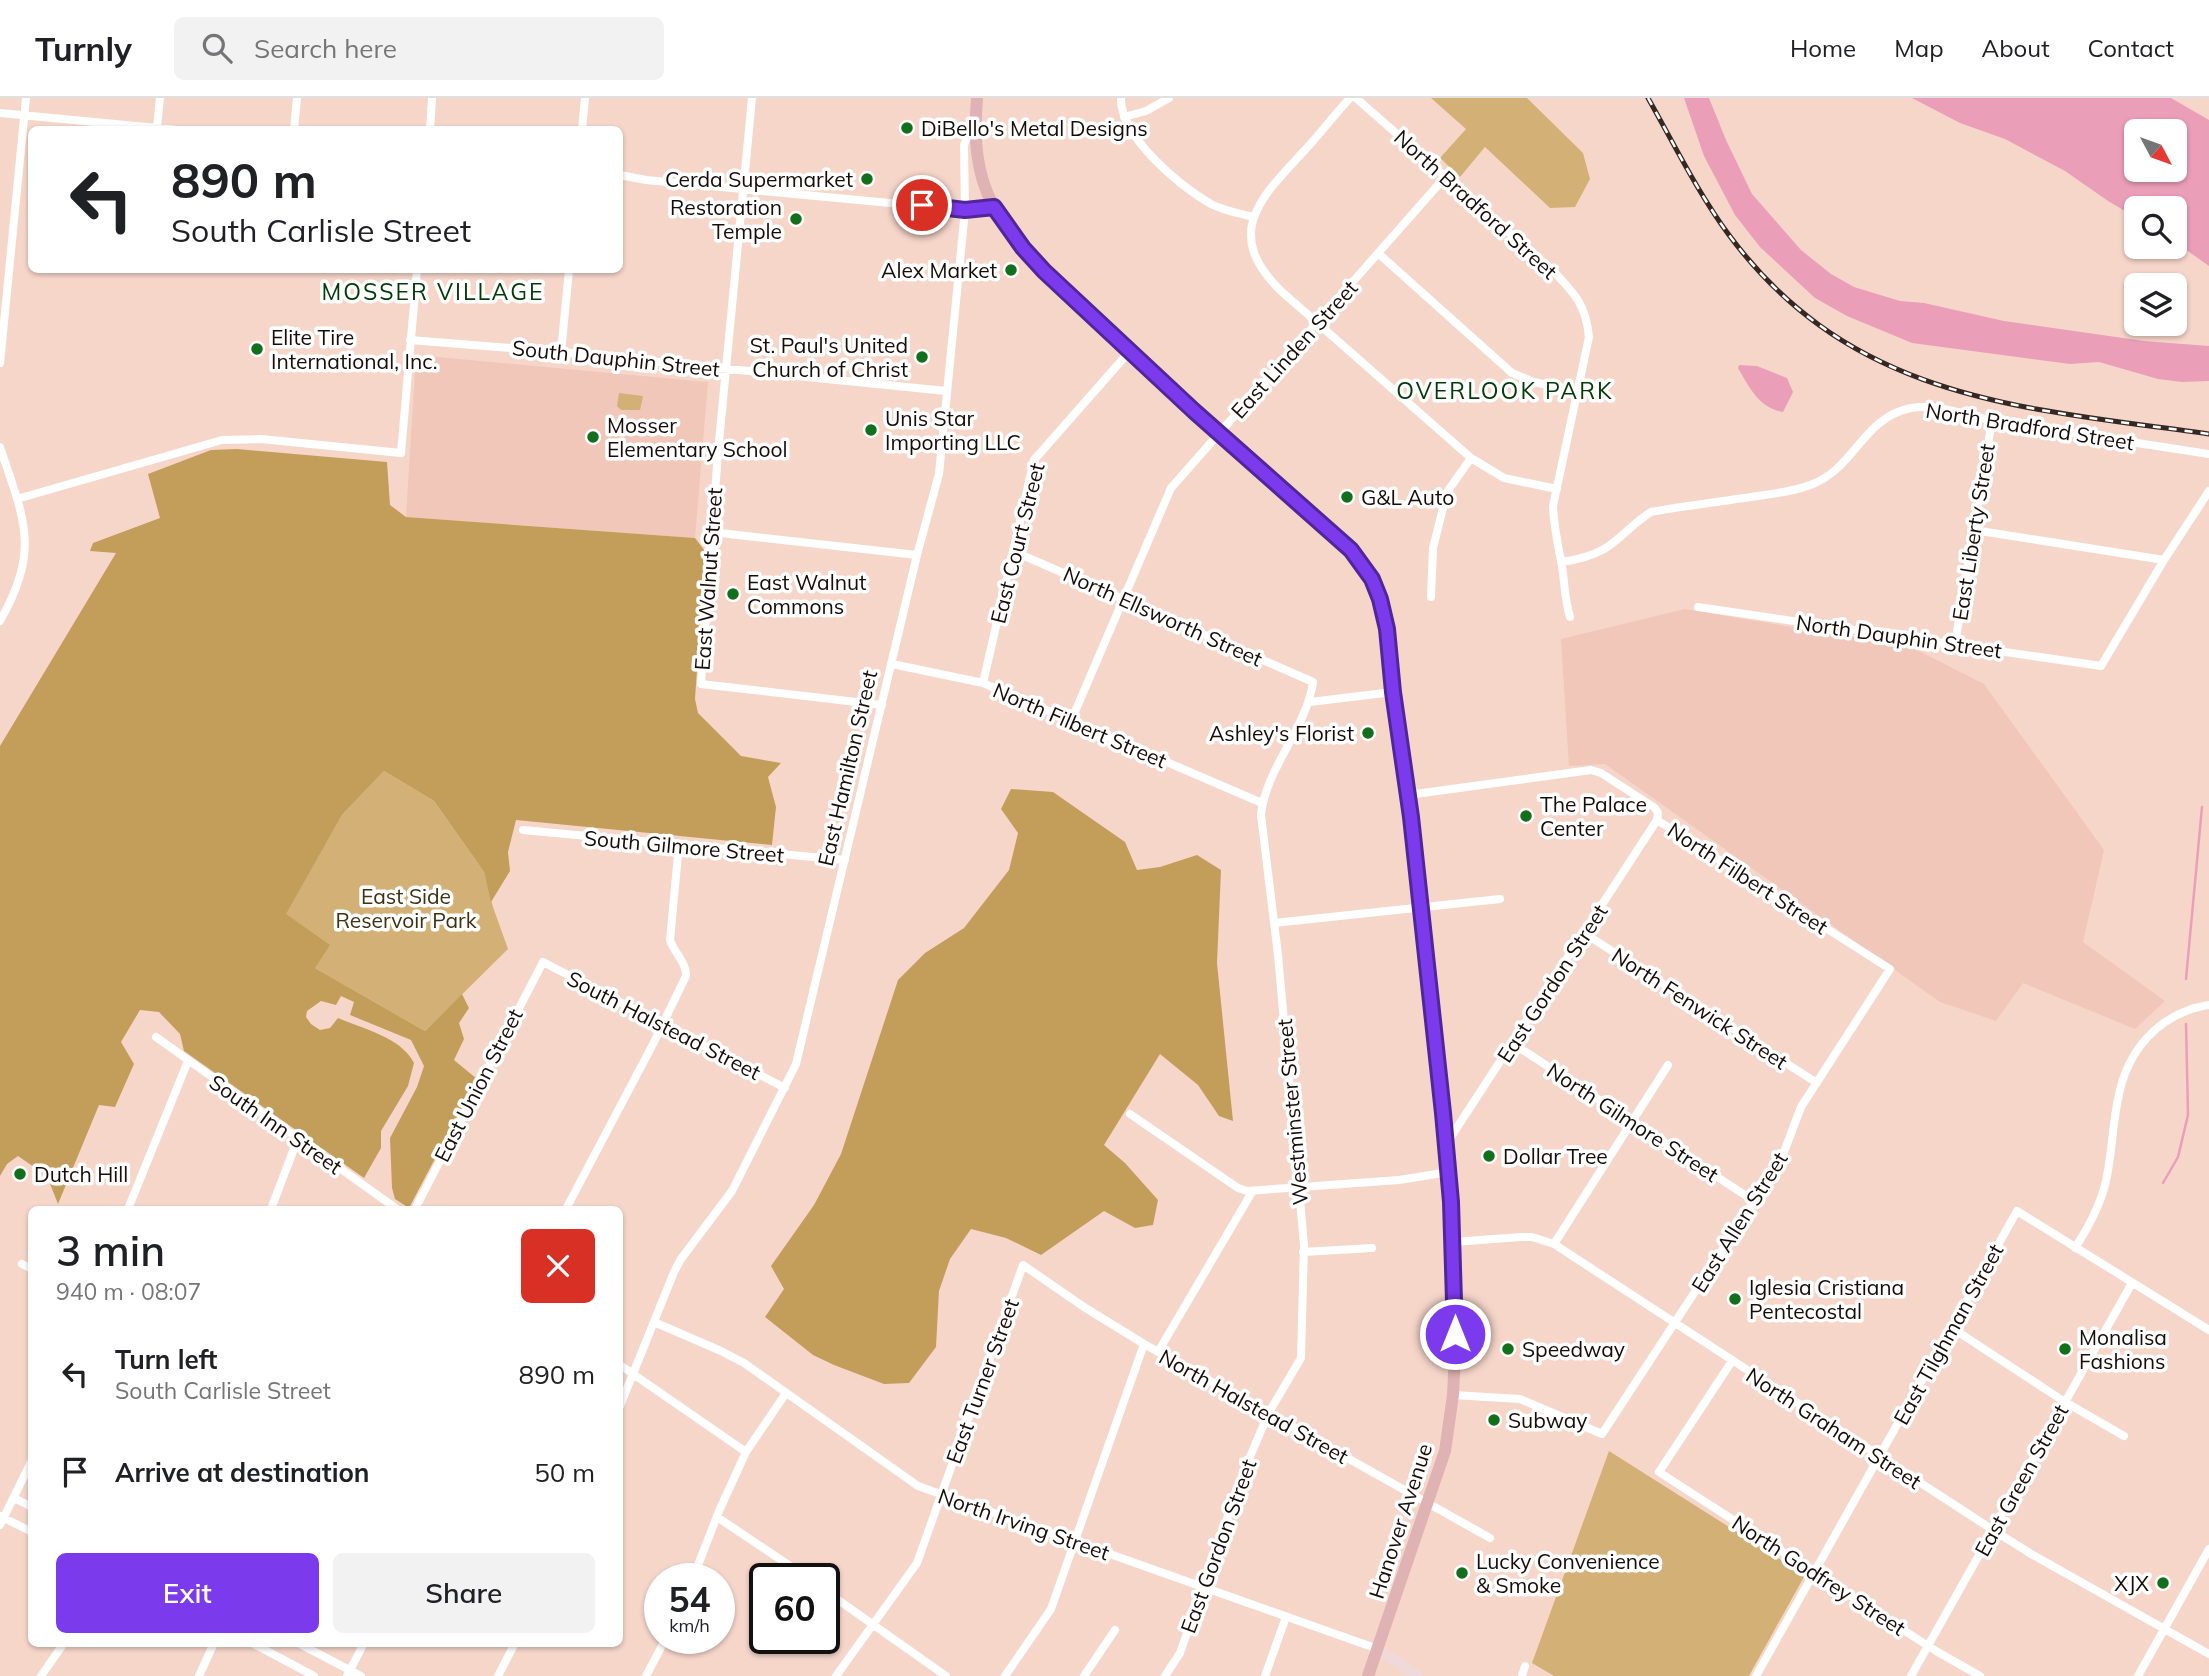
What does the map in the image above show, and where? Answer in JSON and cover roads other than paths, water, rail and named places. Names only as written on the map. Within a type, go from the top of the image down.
[{"type":"main road","name":"East Hamilton Street","points":[[975,117],[977,98]]},
{"type":"main road","name":"Hanover Avenue","points":[[975,117],[979,166],[994,207],[1032,260],[1219,434],[1351,550],[1372,579],[1384,615],[1422,907],[1449,1172],[1455,1315],[1453,1395],[1445,1451],[1368,1676]]},
{"type":"main road","name":"North Irving Street","points":[[1378,1648],[1418,1676]]},
{"type":"street","points":[[0,363],[26,98]]},
{"type":"street","points":[[158,126],[160,98]]},
{"type":"street","points":[[294,126],[297,98]]},
{"type":"street","points":[[430,126],[432,98]]},
{"type":"street","points":[[582,126],[585,98]]},
{"type":"street","name":"East Walnut Street","points":[[752,98],[725,369],[701,684],[882,705]]},
{"type":"street","points":[[1121,98],[1124,117],[1135,138],[1148,153],[1213,205],[1253,217]]},
{"type":"street","points":[[1124,117],[1146,111],[1168,98]]},
{"type":"street","points":[[1350,98],[1267,191],[1253,217],[1252,252],[1266,276],[1471,458],[1504,478],[1557,489]]},
{"type":"street","name":"North Bradford Street","points":[[1356,98],[1555,273],[1578,298],[1587,318],[1589,337],[1577,391]]},
{"type":"street","points":[[0,113],[146,126]]},
{"type":"street","name":"East Hamilton Street","points":[[623,1398],[681,1259],[732,1191],[796,1064],[917,555],[939,474],[965,210],[964,145],[975,117]]},
{"type":"street","points":[[623,176],[965,210],[994,207]]},
{"type":"street","name":"East Linden Street","points":[[1071,721],[1171,488],[1446,176]]},
{"type":"street","points":[[1379,254],[1512,373],[1534,382],[1577,391],[1553,506],[1554,532],[1561,562],[1565,603],[1570,617]]},
{"type":"street","points":[[17,499],[222,440],[261,439],[401,453],[416,273]]},
{"type":"street","points":[[561,352],[569,273]]},
{"type":"street","name":"South Dauphin Street","points":[[410,340],[561,352],[946,391]]},
{"type":"street","name":"East Court Street","points":[[983,683],[1034,460],[1129,352]]},
{"type":"street","name":"North Bradford Street","points":[[1561,562],[1583,559],[1606,548],[1635,521],[1651,512],[1785,492],[1813,484],[1852,455],[1877,423],[1898,412],[1928,407],[1992,420],[2209,454]]},
{"type":"street","name":"East Liberty Street","points":[[1955,644],[1992,420]]},
{"type":"street","points":[[0,447],[17,499],[25,532],[26,552],[20,582],[0,621]]},
{"type":"street","points":[[1432,597],[1433,548],[1447,492],[1471,458]]},
{"type":"street","points":[[1974,530],[2164,560],[2209,491]]},
{"type":"street","points":[[711,532],[917,555]]},
{"type":"street","name":"North Ellsworth Street","points":[[1013,551],[1313,682],[1310,702]]},
{"type":"street","name":"North Dauphin Street","points":[[1698,607],[2101,666],[2164,560]]},
{"type":"street","name":"North Filbert Street","points":[[892,664],[983,683],[1262,803]]},
{"type":"street","points":[[1262,803],[1287,744],[1310,702],[1393,692]]},
{"type":"street","name":"North Filbert Street","points":[[1408,795],[1594,771],[1601,773],[1655,808],[1658,813],[1657,820],[1890,969]]},
{"type":"street","name":"Westminster Street","points":[[1262,803],[1303,1252],[1301,1357],[1268,1414]]},
{"type":"street","name":"East Gordon Street","points":[[1446,1145],[1657,820]]},
{"type":"street","name":"South Gilmore Street","points":[[523,830],[845,860]]},
{"type":"street","points":[[568,1206],[663,1025],[687,971],[670,940],[679,844]]},
{"type":"street","points":[[1274,923],[1500,899]]},
{"type":"street","name":"North Fenwick Street","points":[[1584,933],[1816,1083]]},
{"type":"street","name":"South Halstead Street","points":[[543,962],[785,1088]]},
{"type":"street","name":"East Union Street","points":[[417,1206],[543,962]]},
{"type":"street","name":"East Allen Street","points":[[1453,1395],[1520,1399],[1602,1434],[1781,1160],[1796,1118],[1890,969]]},
{"type":"street","points":[[2209,1005],[2187,1009],[2159,1026],[2147,1037],[2126,1071],[2117,1102],[2105,1185],[2093,1218],[2075,1248],[2209,1330]]},
{"type":"street","name":"South Inn Street","points":[[156,1037],[393,1206]]},
{"type":"street","name":"North Gilmore Street","points":[[1512,1044],[1754,1201]]},
{"type":"street","points":[[129,1206],[188,1061]]},
{"type":"street","points":[[1554,1244],[1668,1065]]},
{"type":"street","points":[[1130,1114],[1238,1188],[1252,1192],[1399,1180],[1449,1172]]},
{"type":"street","points":[[272,1206],[298,1139]]},
{"type":"street","points":[[1158,1352],[1252,1192]]},
{"type":"street","name":"East Tilghman Street","points":[[1756,1676],[2017,1211],[2075,1248]]},
{"type":"street","name":"North Graham Street","points":[[1453,1242],[1532,1237],[1554,1244],[1993,1530],[2209,1654]]},
{"type":"street","points":[[1303,1252],[1372,1248]]},
{"type":"street","points":[[22,1264],[28,1267]]},
{"type":"street","name":"North Halstead Street","points":[[1023,1265],[1144,1344],[1490,1538]]},
{"type":"street","name":"East Turner Street","points":[[836,1676],[917,1563],[1023,1265]]},
{"type":"street","name":"East Green Street","points":[[1911,1676],[2132,1283]]},
{"type":"street","name":"North Irving Street","points":[[654,1322],[744,1363],[918,1486],[1378,1648]]},
{"type":"street","points":[[1952,1328],[2065,1402],[2124,1436]]},
{"type":"street","points":[[1005,1676],[1051,1609],[1144,1344]]},
{"type":"street","name":"North Godfrey Street","points":[[1732,1362],[1659,1472],[1928,1646],[1980,1676]]},
{"type":"street","points":[[623,1368],[746,1452]]},
{"type":"street","points":[[699,1563],[746,1452],[786,1393]]},
{"type":"street","name":"East Gordon Street","points":[[1165,1676],[1180,1653],[1242,1476],[1268,1414]]},
{"type":"street","points":[[28,1468],[1,1520],[28,1530]]},
{"type":"street","points":[[14,1498],[28,1505]]},
{"type":"street","points":[[717,1517],[785,1563]]},
{"type":"street","points":[[2138,1676],[2209,1549]]},
{"type":"street","points":[[840,1601],[946,1676]]},
{"type":"street","points":[[1265,1676],[1286,1617]]},
{"type":"street","points":[[1084,1676],[1115,1630]]},
{"type":"street","points":[[41,1676],[61,1647]]},
{"type":"street","points":[[199,1676],[212,1647]]},
{"type":"street","points":[[260,1647],[314,1676]]},
{"type":"street","points":[[305,1647],[349,1673],[361,1676]]},
{"type":"street","points":[[349,1673],[362,1647]]},
{"type":"street","points":[[502,1675],[513,1647]]},
{"type":"street","points":[[646,1676],[658,1654]]},
{"type":"street","points":[[1522,1676],[1525,1666]]},
{"type":"waterway","points":[[2186,979],[2202,807]]},
{"type":"waterway","points":[[2163,1183],[2178,1157],[2188,1115],[2186,1024]]},
{"type":"railway","points":[[1648,98],[1729,235],[1777,290],[1830,332],[1886,364],[1945,387],[2008,403],[2073,415],[2209,434]]},
{"type":"place","name":"DiBello's Metal Designs","points":[[907,128]]},
{"type":"place","name":"Cerda Supermarket","points":[[867,179]]},
{"type":"place","name":"Restoration Temple","points":[[796,219]]},
{"type":"place","name":"Alex Market","points":[[1011,270]]},
{"type":"place","name":"Elite Tire International, Inc.","points":[[257,349]]},
{"type":"place","name":"St. Paul's United Church of Christ","points":[[922,357]]},
{"type":"place","name":"Unis Star Importing LLC","points":[[871,430]]},
{"type":"place","name":"Mosser Elementary School","points":[[593,437]]},
{"type":"place","name":"G&L Auto","points":[[1347,497]]},
{"type":"place","name":"East Walnut Commons","points":[[733,594]]},
{"type":"place","name":"Ashley's Florist","points":[[1368,733]]},
{"type":"place","name":"The Palace Center","points":[[1526,816]]},
{"type":"place","name":"Dollar Tree","points":[[1489,1156]]},
{"type":"place","name":"Dutch Hill","points":[[20,1174]]},
{"type":"place","name":"Iglesia Cristiana Pentecostal","points":[[1735,1299]]},
{"type":"place","name":"Speedway","points":[[1508,1349]]},
{"type":"place","name":"Monalisa Fashions","points":[[2065,1349]]},
{"type":"place","name":"Subway","points":[[1494,1420]]},
{"type":"place","name":"Lucky Convenience & Smoke","points":[[1462,1573]]},
{"type":"place","name":"XJX","points":[[2163,1583]]},
{"type":"district","name":"MOSSER VILLAGE","points":[[433,291]]},
{"type":"district","name":"OVERLOOK PARK","points":[[1505,390]]},
{"type":"park label","name":"East Side Reservoir Park","points":[[406,908]]}]
